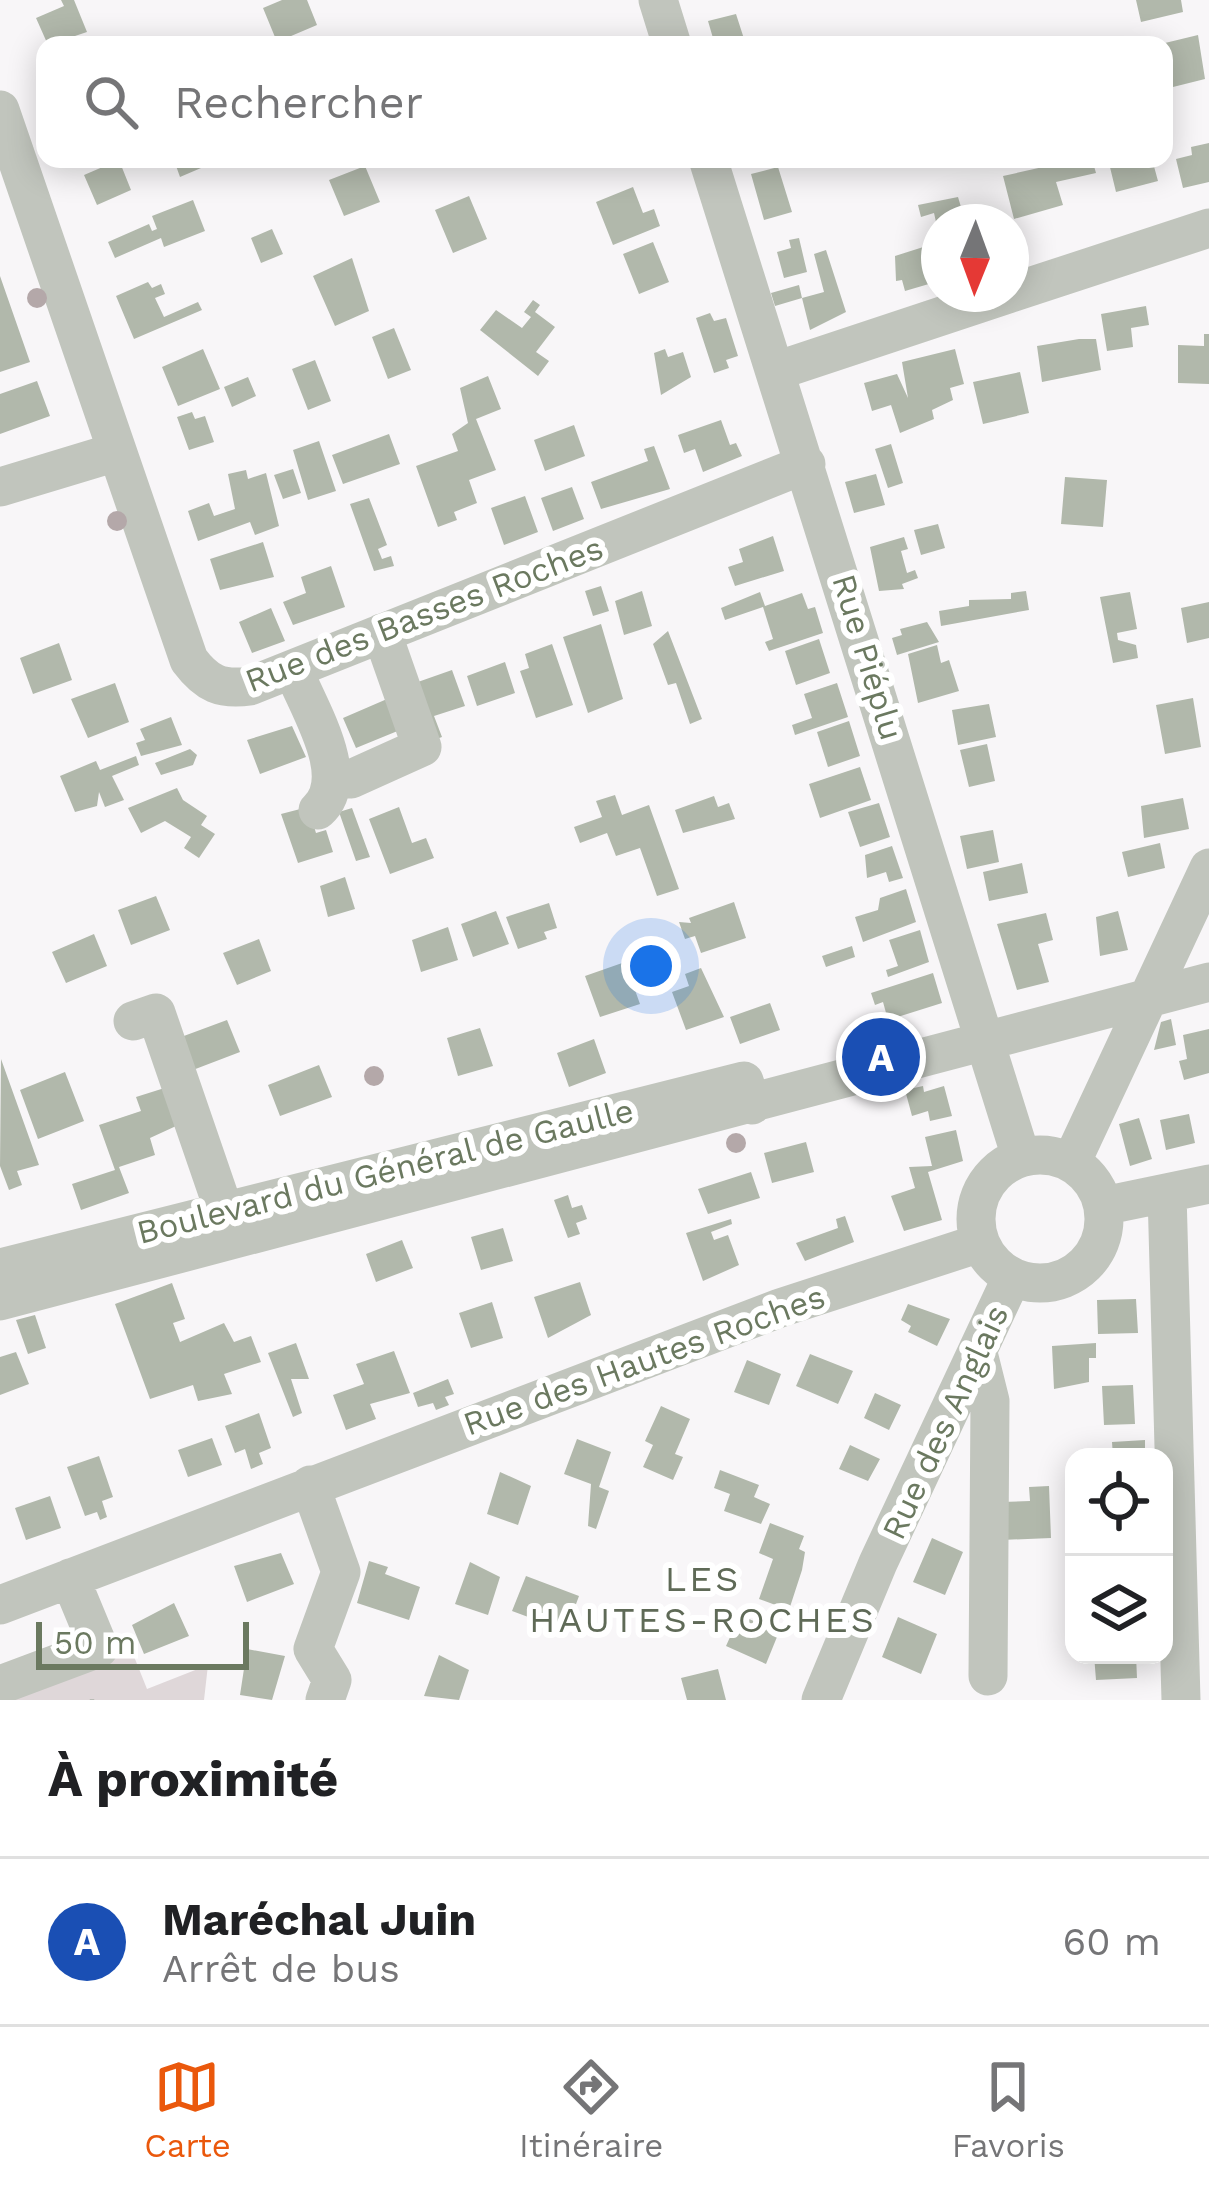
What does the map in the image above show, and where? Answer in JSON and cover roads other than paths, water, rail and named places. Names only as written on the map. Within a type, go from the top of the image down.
[{"type":"street","points":[[658,0],[669,36]]},
{"type":"street","name":"Rue des Basses Roches","points":[[0,110],[189,660],[201,677],[225,690],[292,669],[806,464]]},
{"type":"street","name":"Rue Piéplu","points":[[711,168],[1022,1157]]},
{"type":"street","points":[[1029,286],[1209,228]]},
{"type":"street","points":[[776,371],[952,312]]},
{"type":"street","points":[[0,487],[116,452]]},
{"type":"street","points":[[351,779],[422,747],[382,633]]},
{"type":"street","points":[[292,669],[334,774],[329,800],[318,810]]},
{"type":"street","points":[[1072,1163],[1209,868]]},
{"type":"street","name":"Boulevard du Général de Gaulle","points":[[0,1301],[64,1269],[477,1163],[753,1107],[1209,982]]},
{"type":"street","points":[[133,1021],[156,1013],[229,1226]]},
{"type":"street","points":[[1055,1156],[1072,1163],[1086,1174],[1103,1206],[1104,1226],[1088,1262],[1053,1282],[1012,1277],[980,1243],[976,1208],[982,1191],[1005,1165],[1022,1157],[1055,1156]]},
{"type":"street","points":[[1103,1206],[1209,1184]]},
{"type":"street","points":[[1167,1192],[1181,1700]]},
{"type":"street","name":"Rue des Hautes Roches","points":[[0,1604],[780,1308],[980,1243]]},
{"type":"street","name":"Boulevard du Général de Gaulle","points":[[0,1268],[64,1269]]},
{"type":"street","name":"Rue des Anglais","points":[[821,1700],[878,1564],[1012,1277]]},
{"type":"street","points":[[978,1353],[990,1401],[988,1676]]},
{"type":"street","points":[[310,1485],[341,1572],[314,1649],[332,1680],[325,1700]]},
{"type":"street","points":[[0,1685],[99,1648],[70,1578]]},
{"type":"place","name":"Maréchal Juin","points":[[881,1057]]},
{"type":"district","name":"LES HAUTES-ROCHES","points":[[703,1600]]}]
